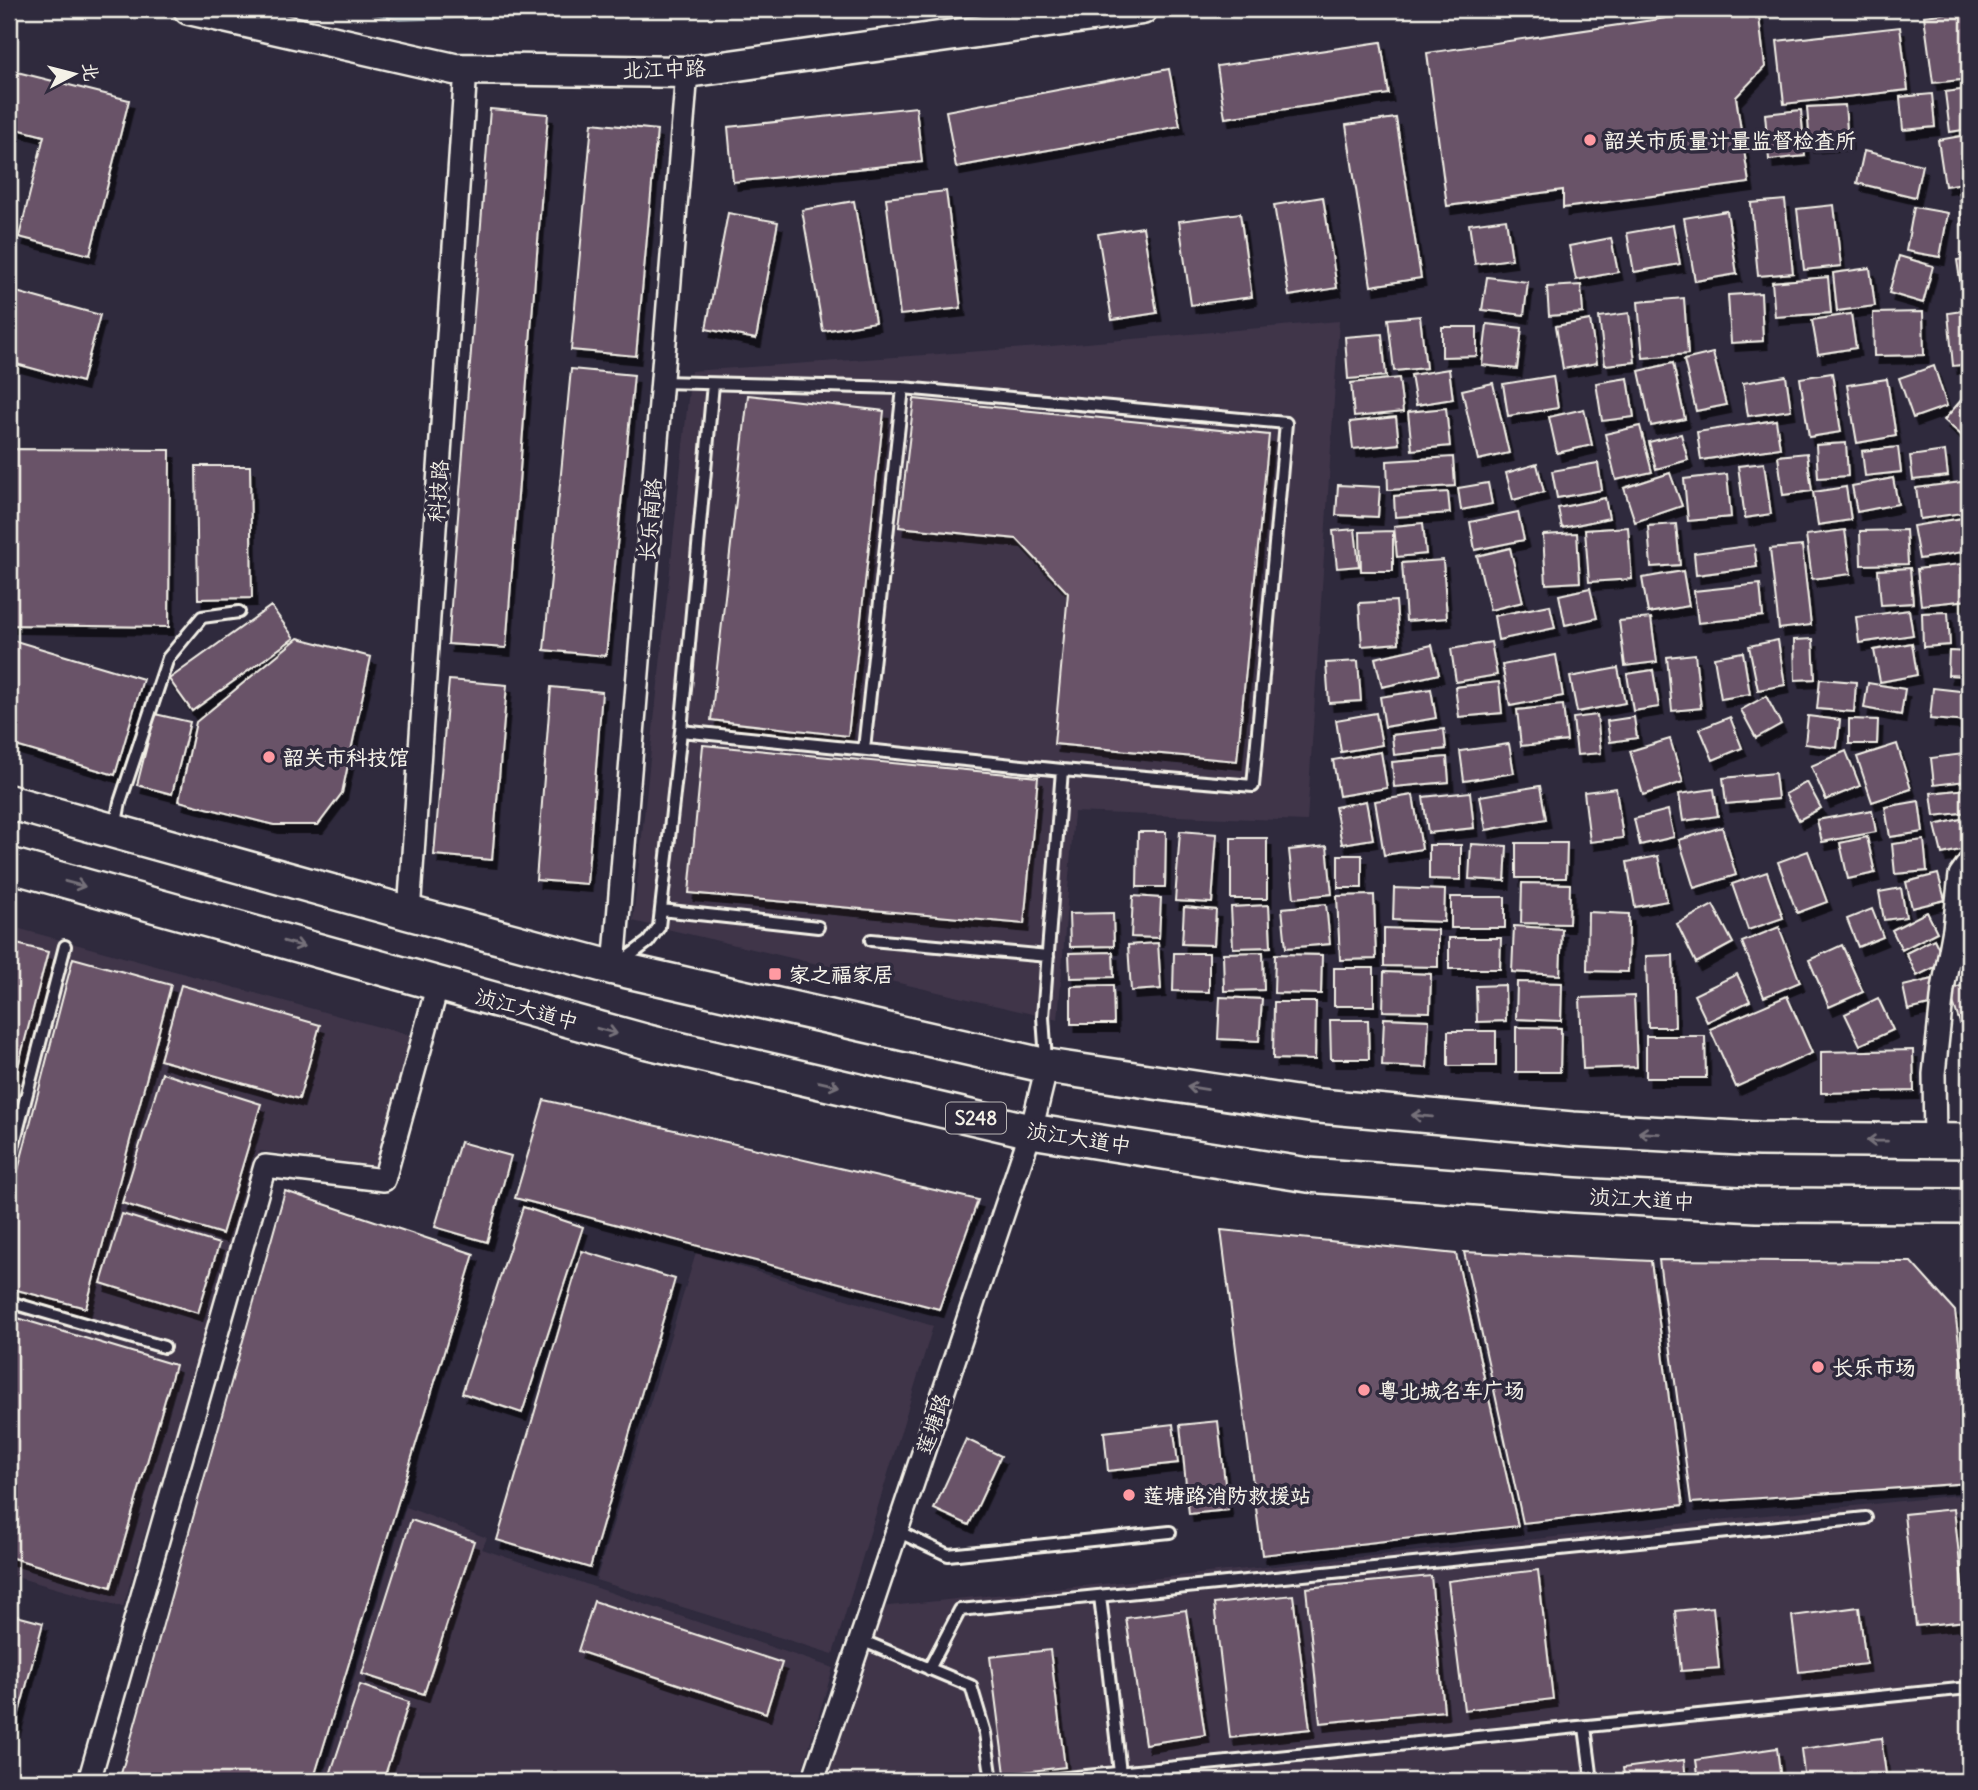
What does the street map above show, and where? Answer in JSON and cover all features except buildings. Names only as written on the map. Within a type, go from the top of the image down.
[{"type":"main road","points":[[9,802],[614,968],[1047,1066],[1309,1105],[1572,1129],[1759,1139],[1969,1140]]},
{"type":"main road","name":"浈江大道中","points":[[9,865],[648,1042],[1031,1131],[1308,1174],[1575,1195],[1744,1204],[1969,1209]]},
{"type":"street","name":"北江中路","points":[[189,9],[454,69],[687,72],[1142,9]]},
{"type":"street","name":"科技路","points":[[410,913],[466,69]]},
{"type":"street","name":"长乐南路","points":[[614,968],[687,72]]},
{"type":"street","points":[[1935,1141],[1934,1074],[1943,989],[1960,875],[1969,862]]},
{"type":"street","points":[[89,1781],[265,1166],[384,1180],[439,984]]},
{"type":"street","name":"莲塘路","points":[[813,1781],[1031,1131],[1047,1066]]},
{"type":"lane","points":[[662,382],[903,388],[1286,423],[1253,786],[1062,770],[681,731]]},
{"type":"lane","points":[[614,968],[648,942],[659,927],[681,731],[713,384]]},
{"type":"lane","points":[[864,749],[903,388]]},
{"type":"lane","points":[[114,831],[120,802],[168,658],[202,617],[239,612]]},
{"type":"lane","points":[[1047,1066],[1043,1024],[1062,770]]},
{"type":"lane","points":[[661,910],[818,927]]},
{"type":"lane","points":[[871,940],[1048,956]]},
{"type":"lane","points":[[9,1163],[65,946]]},
{"type":"lane","points":[[9,1302],[164,1347]]},
{"type":"lane","points":[[929,1669],[960,1610],[1866,1518]]},
{"type":"lane","points":[[897,1531],[948,1555],[1170,1532]]},
{"type":"lane","points":[[1100,1596],[1120,1773]]},
{"type":"lane","points":[[861,1640],[971,1686],[985,1733],[992,1781]]},
{"type":"lane","points":[[1036,1781],[1969,1688]]},
{"type":"lane","points":[[1585,1727],[1592,1781]]},
{"type":"shaded area","points":[[1339,321],[1307,821],[1074,812],[1058,1020],[633,921],[691,371],[1040,347]]},
{"type":"shaded area","points":[[9,926],[412,1036],[376,1166],[260,1151],[123,1607],[9,1575]]},
{"type":"shaded area","points":[[696,1253],[933,1326],[833,1654],[596,1580]]},
{"type":"shaded area","points":[[1969,1494],[1969,1781],[827,1781],[880,1607]]},
{"type":"shaded area","points":[[406,1507],[487,1538],[482,1549],[833,1668],[799,1781],[323,1781]]},
{"type":"water","points":[[355,9],[708,9],[399,20]]},
{"type":"place","name":"韶关市质量计量监督检查所","points":[[1590,140]]},
{"type":"place","name":"韶关市科技馆","points":[[269,757]]},
{"type":"place","name":"家之福家居","points":[[775,974]]},
{"type":"place","name":"长乐市场","points":[[1818,1367]]},
{"type":"place","name":"粤北城名车广场","points":[[1364,1390]]},
{"type":"place","name":"莲塘路消防救援站","points":[[1129,1495]]}]
